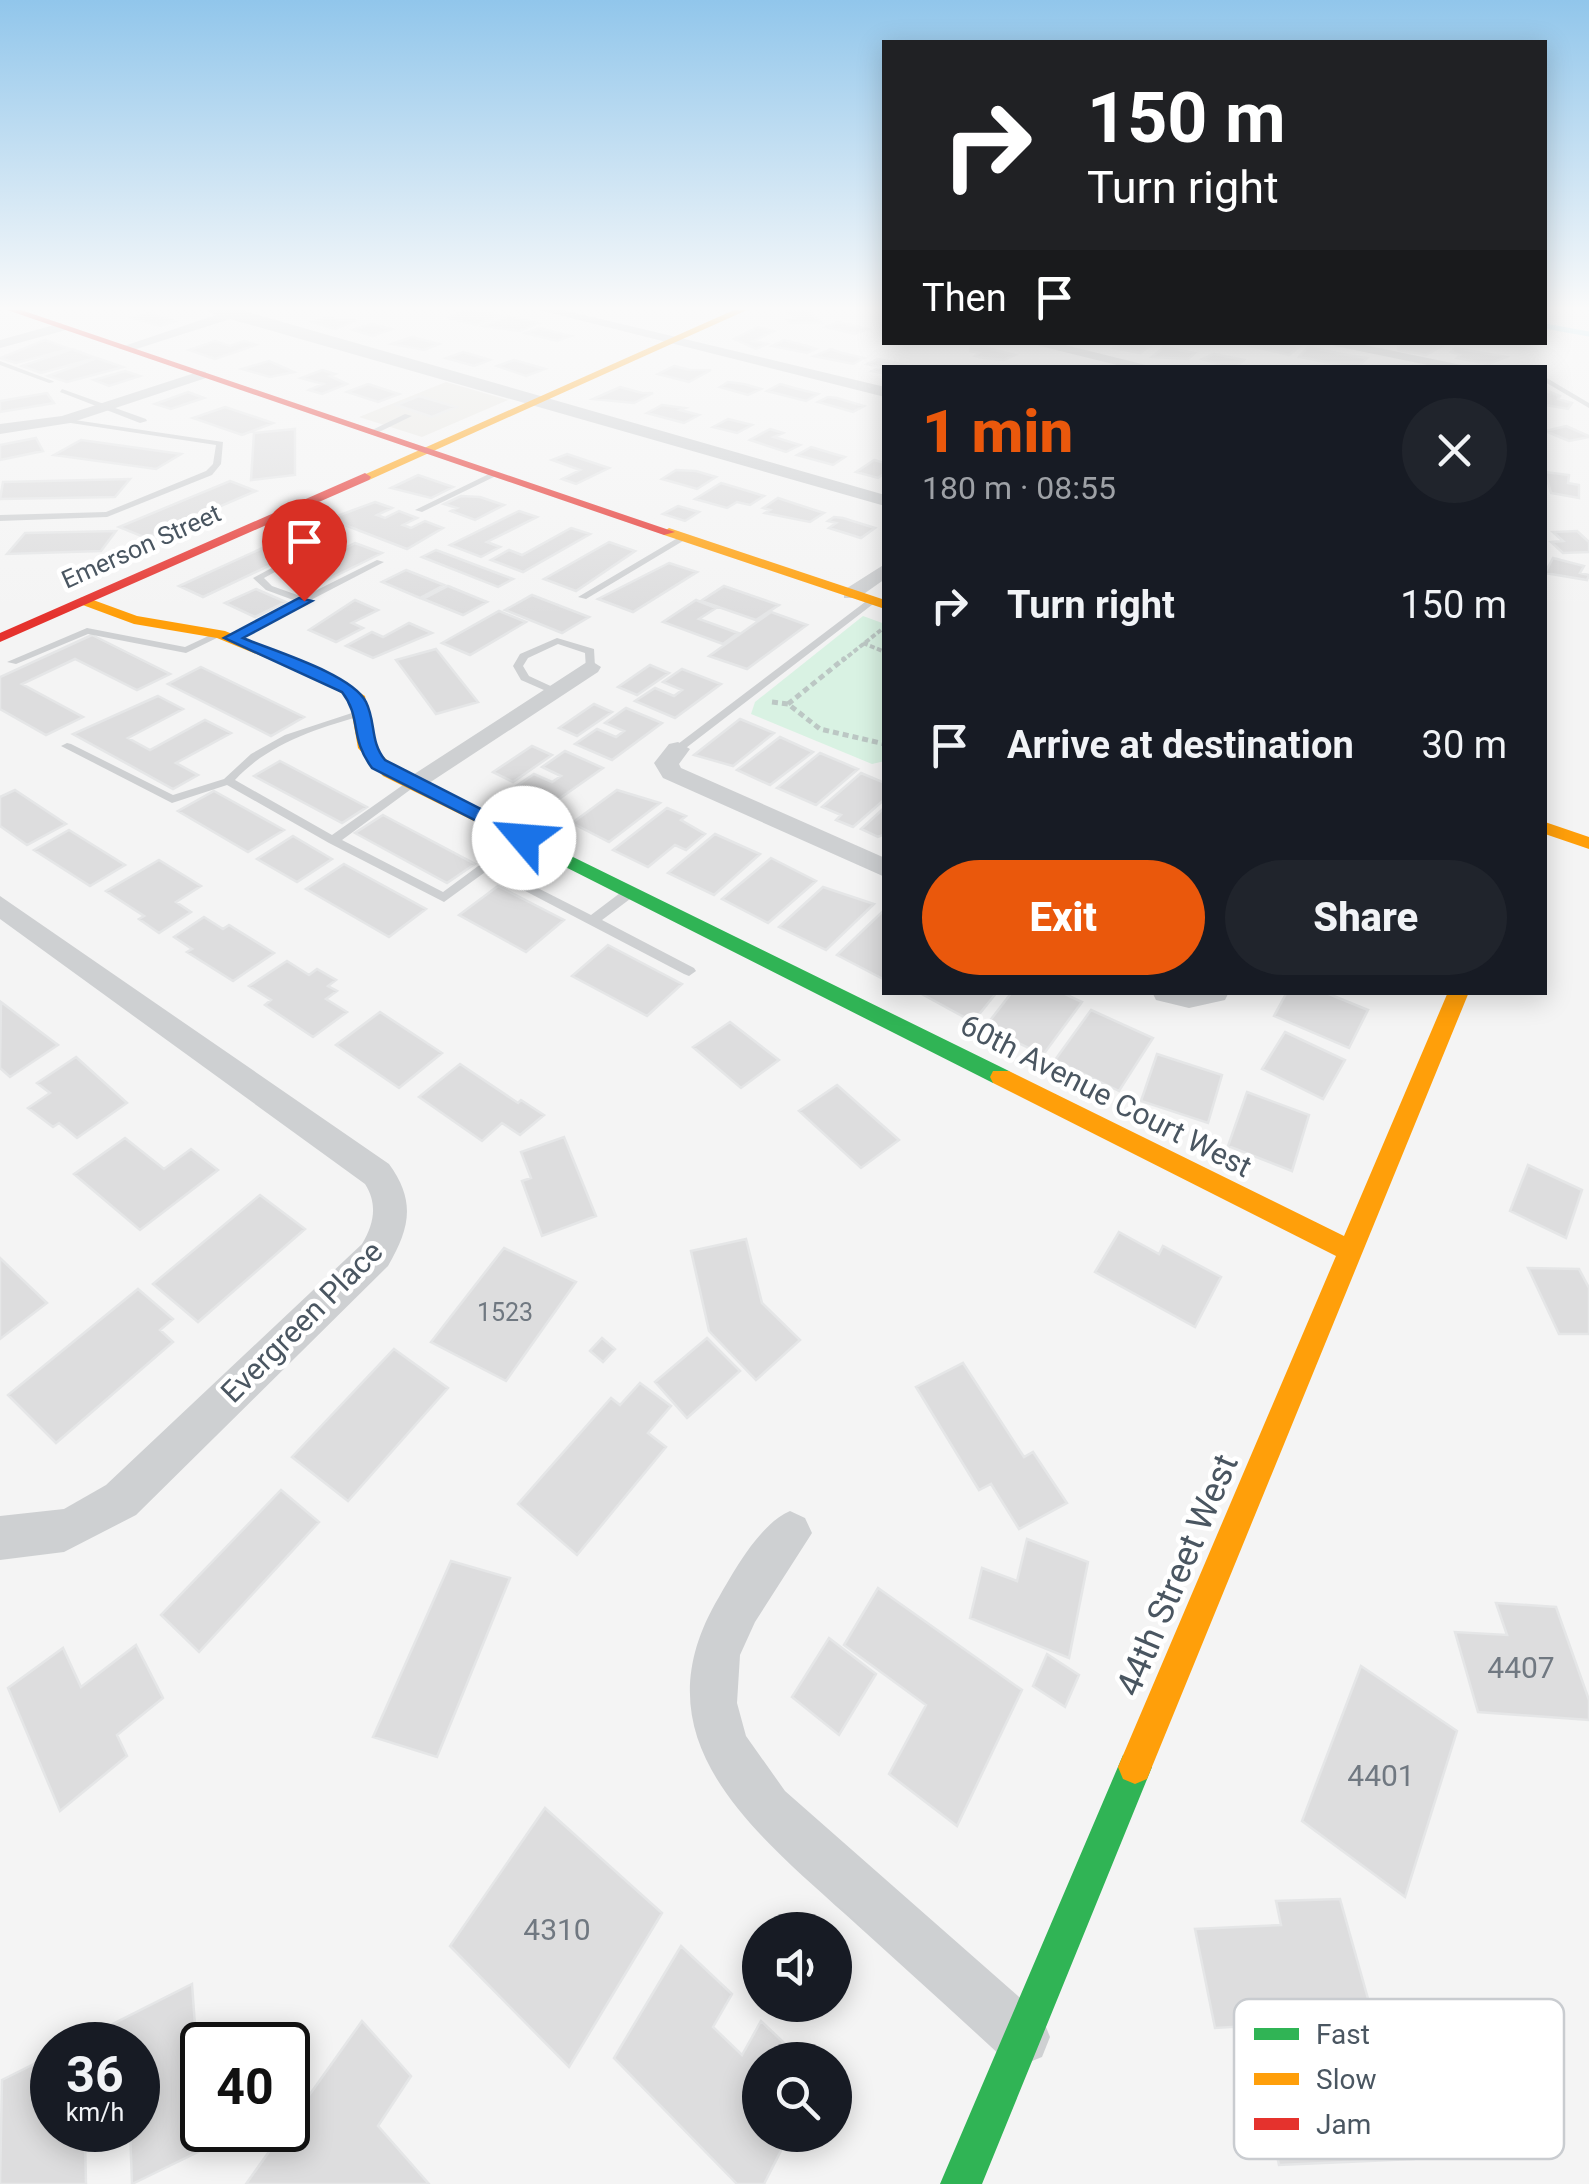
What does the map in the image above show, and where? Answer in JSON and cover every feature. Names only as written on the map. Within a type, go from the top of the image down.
[{"type":"street","points":[[0,429],[64,420],[86,412]]},
{"type":"street","points":[[311,412],[869,600],[882,576]]},
{"type":"street","name":"Emerson Street","points":[[0,638],[513,412]]},
{"type":"street","points":[[571,412],[882,501]]},
{"type":"street","points":[[85,601],[134,620],[226,636],[348,688],[357,696],[361,713]]},
{"type":"street","points":[[414,782],[590,666]]},
{"type":"street","name":"60th Avenue Court West","points":[[361,713],[366,748],[390,772],[1350,1250]]},
{"type":"street","points":[[678,749],[666,763],[672,773],[882,867]]},
{"type":"street","points":[[1547,829],[1589,843]]},
{"type":"street","name":"Evergreen Place","points":[[0,905],[377,1174],[390,1190],[394,1210],[389,1232],[375,1255],[121,1500],[93,1519],[16,1539]]},
{"type":"street","name":"44th Street West","points":[[961,2184],[1458,995]]},
{"type":"street","points":[[790,1533],[725,1631],[714,1677],[714,1713],[724,1750],[742,1782],[767,1809],[1022,2037]]},
{"type":"lane","points":[[115,412],[142,421]]},
{"type":"lane","points":[[372,432],[408,416]]},
{"type":"lane","points":[[0,518],[108,514],[209,473],[217,464],[220,444],[64,420]]},
{"type":"lane","points":[[419,510],[496,474]]},
{"type":"lane","points":[[304,601],[268,588],[258,578],[320,545],[320,539],[308,535]]},
{"type":"lane","points":[[582,597],[684,538]]},
{"type":"lane","points":[[12,662],[87,631],[186,650],[304,601],[380,562]]},
{"type":"lane","points":[[678,749],[869,600]]},
{"type":"lane","points":[[553,691],[525,678],[518,666],[524,656],[557,640],[590,651],[590,666]]},
{"type":"lane","points":[[67,746],[172,799],[228,781],[239,766],[287,738],[361,713]]},
{"type":"lane","points":[[228,781],[444,898],[519,836]]},
{"type":"lane","points":[[333,840],[414,782]]},
{"type":"lane","points":[[514,880],[689,972]]},
{"type":"lane","points":[[592,922],[629,894]]},
{"type":"path","points":[[756,700],[788,704],[882,629]]},
{"type":"path","points":[[833,631],[882,651]]},
{"type":"path","points":[[788,704],[797,716],[844,739],[882,742]]},
{"type":"shaded area","points":[[372,412],[480,412],[422,437],[359,417]]},
{"type":"green space","points":[[863,616],[882,623],[882,762],[872,764],[751,714],[755,702]]},
{"type":"building","points":[[211,412],[240,412],[273,423],[242,435],[193,418]]},
{"type":"building","points":[[417,412],[444,412],[432,417]]},
{"type":"building","points":[[687,412],[699,415],[684,423],[647,413]]},
{"type":"building","points":[[728,419],[752,425],[737,433],[713,427]]},
{"type":"building","points":[[1566,426],[1589,437],[1569,441],[1547,431]]},
{"type":"building","points":[[295,429],[295,475],[251,480],[254,433]]},
{"type":"building","points":[[770,429],[783,433],[774,437],[800,445],[786,452],[750,440]]},
{"type":"building","points":[[36,438],[43,451],[0,460],[0,445]]},
{"type":"building","points":[[81,440],[181,454],[156,469],[54,455]]},
{"type":"building","points":[[811,447],[845,457],[833,465],[797,455]]},
{"type":"building","points":[[567,454],[609,468],[576,484],[562,479],[580,470],[552,460]]},
{"type":"building","points":[[874,460],[882,462],[882,475],[878,478],[856,472]]},
{"type":"building","points":[[676,470],[716,477],[697,489],[662,479]]},
{"type":"building","points":[[1547,472],[1569,475],[1568,483],[1579,485],[1579,498],[1551,493]]},
{"type":"building","points":[[418,475],[453,487],[431,498],[391,488]]},
{"type":"building","points":[[130,479],[115,497],[0,499],[3,482]]},
{"type":"building","points":[[230,481],[256,491],[146,538],[119,527]]},
{"type":"building","points":[[721,483],[764,496],[750,505],[737,502],[727,508],[695,499]]},
{"type":"building","points":[[461,496],[504,505],[475,520],[451,511],[457,508],[444,504]]},
{"type":"building","points":[[778,498],[824,513],[810,522],[765,513],[770,510],[763,508]]},
{"type":"building","points":[[375,502],[392,508],[377,515],[385,518],[399,511],[417,518],[403,525],[411,528],[425,521],[443,528],[407,549],[329,519]]},
{"type":"building","points":[[678,506],[699,512],[685,521],[663,514]]},
{"type":"building","points":[[519,511],[537,517],[487,542],[500,547],[481,557],[450,545]]},
{"type":"building","points":[[834,517],[875,528],[861,538],[829,528],[836,523],[828,521]]},
{"type":"building","points":[[571,528],[590,534],[523,572],[491,560],[509,550],[522,555]]},
{"type":"building","points":[[116,531],[101,551],[7,554],[25,533]]},
{"type":"building","points":[[1577,531],[1589,542],[1589,552],[1563,553],[1551,542],[1563,541],[1553,532]]},
{"type":"building","points":[[289,536],[313,545],[203,597],[179,586]]},
{"type":"building","points":[[609,542],[635,551],[576,591],[544,579]]},
{"type":"building","points":[[355,543],[382,553],[309,589],[282,578]]},
{"type":"building","points":[[436,550],[513,579],[498,587],[422,557]]},
{"type":"building","points":[[1553,558],[1584,566],[1580,573],[1589,575],[1587,580],[1547,573]]},
{"type":"building","points":[[669,563],[697,572],[633,612],[598,599]]},
{"type":"building","points":[[406,570],[444,585],[420,598],[382,582]]},
{"type":"building","points":[[448,586],[487,602],[463,615],[423,599]]},
{"type":"building","points":[[724,586],[779,605],[756,620],[701,601]]},
{"type":"building","points":[[256,589],[286,602],[255,617],[225,603]]},
{"type":"building","points":[[532,595],[589,617],[562,633],[505,610]]},
{"type":"building","points":[[355,600],[378,610],[352,623],[363,628],[336,642],[309,630]]},
{"type":"building","points":[[696,600],[716,608],[699,619],[738,633],[723,644],[663,622]]},
{"type":"building","points":[[499,611],[526,622],[470,655],[442,643]]},
{"type":"building","points":[[771,612],[807,625],[747,669],[709,656]]},
{"type":"building","points":[[409,623],[432,633],[373,658],[346,646],[372,632],[383,637]]},
{"type":"building","points":[[92,635],[170,674],[137,690],[75,659],[22,684],[83,717],[46,735],[0,709],[0,677]]},
{"type":"building","points":[[436,649],[478,702],[436,714],[396,660]]},
{"type":"building","points":[[650,665],[669,673],[637,695],[618,687]]},
{"type":"building","points":[[201,667],[304,717],[271,736],[168,684]]},
{"type":"building","points":[[682,669],[721,684],[675,718],[635,701],[655,688],[674,696],[682,690],[663,682]]},
{"type":"building","points":[[158,696],[183,709],[128,738],[150,750],[205,720],[231,733],[176,763],[198,775],[173,789],[73,734]]},
{"type":"building","points":[[594,704],[612,712],[577,736],[559,728]]},
{"type":"building","points":[[626,708],[662,723],[612,760],[575,744],[597,729],[616,737],[624,731],[605,723]]},
{"type":"building","points":[[740,719],[774,733],[733,766],[694,755]]},
{"type":"building","points":[[780,737],[813,752],[770,785],[737,770]]},
{"type":"building","points":[[532,746],[552,755],[513,782],[493,772]]},
{"type":"building","points":[[565,751],[603,768],[546,808],[509,791],[534,774],[552,782],[561,776],[542,767]]},
{"type":"building","points":[[820,753],[858,769],[816,805],[777,788]]},
{"type":"building","points":[[280,761],[367,807],[342,823],[254,776]]},
{"type":"building","points":[[861,773],[882,782],[882,802],[853,827],[836,820],[841,815],[822,807]]},
{"type":"building","points":[[15,790],[66,824],[27,845],[0,826],[0,797]]},
{"type":"building","points":[[617,790],[660,803],[609,842],[572,823]]},
{"type":"building","points":[[214,791],[284,830],[248,852],[178,811]]},
{"type":"building","points":[[667,808],[686,816],[681,820],[705,834],[686,850],[675,845],[648,867],[613,850]]},
{"type":"building","points":[[882,810],[882,835],[861,829]]},
{"type":"building","points":[[383,815],[475,864],[447,883],[355,833]]},
{"type":"building","points":[[69,830],[125,865],[90,886],[34,850]]},
{"type":"building","points":[[715,834],[760,854],[714,895],[668,873]]},
{"type":"building","points":[[293,836],[332,859],[297,882],[257,859]]},
{"type":"building","points":[[771,858],[816,881],[768,923],[722,899]]},
{"type":"building","points":[[159,860],[201,886],[176,902],[191,912],[159,933],[139,919],[144,916],[106,891]]},
{"type":"building","points":[[344,864],[426,909],[389,937],[306,889]]},
{"type":"building","points":[[498,886],[564,920],[526,952],[459,915]]},
{"type":"building","points":[[823,887],[874,904],[826,950],[779,927]]},
{"type":"building","points":[[882,912],[882,978],[837,955]]},
{"type":"building","points":[[204,917],[223,929],[229,925],[274,953],[233,981],[187,952],[192,949],[174,937]]},
{"type":"building","points":[[608,945],[682,984],[647,1016],[572,976]]},
{"type":"building","points":[[287,961],[309,975],[317,969],[336,980],[328,986],[337,991],[326,999],[347,1012],[313,1037],[265,1005],[271,1000],[249,986]]},
{"type":"building","points":[[924,995],[995,995],[973,1022]]},
{"type":"building","points":[[1010,995],[1067,995],[1082,1002],[1043,1055],[985,1027]]},
{"type":"building","points":[[1285,995],[1331,995],[1368,1010],[1349,1048],[1274,1016]]},
{"type":"building","points":[[1,1002],[58,1045],[10,1077],[0,1068]]},
{"type":"building","points":[[1091,1010],[1153,1038],[1119,1091],[1055,1060]]},
{"type":"building","points":[[380,1012],[442,1053],[399,1088],[336,1045]]},
{"type":"building","points":[[730,1022],[779,1060],[741,1088],[693,1047]]},
{"type":"building","points":[[1285,1032],[1345,1060],[1323,1099],[1262,1069]]},
{"type":"building","points":[[1157,1054],[1222,1075],[1208,1123],[1141,1101]]},
{"type":"building","points":[[76,1057],[127,1103],[77,1138],[59,1123],[53,1127],[28,1108],[50,1093],[37,1083]]},
{"type":"building","points":[[460,1064],[518,1103],[521,1100],[544,1115],[520,1135],[502,1123],[482,1141],[419,1097]]},
{"type":"building","points":[[837,1085],[899,1140],[861,1168],[799,1111]]},
{"type":"building","points":[[1247,1092],[1309,1115],[1292,1171],[1228,1146]]},
{"type":"building","points":[[564,1137],[596,1216],[542,1236],[522,1181],[531,1178],[521,1152]]},
{"type":"building","points":[[125,1138],[164,1169],[191,1149],[218,1170],[140,1230],[74,1174]]},
{"type":"building","points":[[1528,1165],[1582,1190],[1566,1238],[1510,1211]]},
{"type":"building","points":[[260,1195],[305,1229],[198,1322],[153,1284]]},
{"type":"building","points":[[1119,1232],[1159,1254],[1163,1246],[1221,1277],[1195,1327],[1095,1272]]},
{"type":"building","points":[[746,1239],[762,1303],[800,1340],[756,1380],[709,1331],[691,1251]]},
{"type":"building","points":[[504,1248],[576,1282],[506,1381],[431,1342]]},
{"type":"building","points":[[0,1258],[47,1303],[0,1339]]},
{"type":"building","points":[[1528,1268],[1579,1269],[1589,1288],[1589,1334],[1559,1334]]},
{"type":"building","points":[[138,1289],[173,1319],[160,1330],[173,1342],[56,1443],[8,1395]]},
{"type":"building","points":[[602,1338],[615,1349],[603,1362],[590,1351]]},
{"type":"building","points":[[707,1338],[740,1371],[687,1418],[655,1382]]},
{"type":"building","points":[[394,1349],[448,1388],[348,1501],[292,1457]]},
{"type":"building","points":[[963,1363],[1024,1457],[1033,1452],[1067,1503],[1019,1529],[991,1484],[979,1490],[916,1387]]},
{"type":"building","points":[[640,1383],[671,1406],[648,1433],[666,1447],[577,1555],[518,1504],[611,1398],[620,1405]]},
{"type":"building","points":[[281,1490],[319,1522],[199,1652],[161,1615]]},
{"type":"building","points":[[1027,1539],[1088,1562],[1069,1658],[970,1618],[982,1568],[1017,1581]]},
{"type":"building","points":[[451,1561],[510,1578],[437,1757],[373,1737]]},
{"type":"building","points":[[878,1588],[1022,1690],[957,1826],[889,1774],[926,1705],[844,1645]]},
{"type":"building","points":[[1496,1603],[1556,1607],[1589,1700],[1589,1720],[1478,1712],[1455,1632],[1507,1635]]},
{"type":"building","points":[[829,1638],[876,1674],[839,1735],[792,1697]]},
{"type":"building","points":[[136,1645],[163,1698],[117,1735],[127,1756],[60,1811],[8,1688],[63,1648],[81,1687]]},
{"type":"building","points":[[1047,1654],[1079,1675],[1065,1707],[1033,1686]]},
{"type":"building","points":[[1361,1666],[1457,1731],[1405,1897],[1302,1821]]},
{"type":"building","points":[[545,1808],[662,1913],[569,2067],[450,1946]]},
{"type":"building","points":[[1340,1899],[1368,1999],[1234,1999],[1234,2027],[1215,2028],[1195,1929],[1281,1925],[1276,1901]]},
{"type":"building","points":[[681,1946],[732,1994],[713,2027],[742,2055],[742,2152],[780,2152],[764,2184],[737,2184],[614,2058]]},
{"type":"building","points":[[192,1984],[195,2022],[180,2022],[180,2152],[198,2152],[132,2184],[131,2152],[160,2152],[160,2022],[117,2022]]},
{"type":"building","points":[[362,2021],[411,2076],[378,2126],[429,2184],[246,2184],[269,2152],[310,2152],[310,2094]]},
{"type":"building","points":[[762,2022],[783,2042],[749,2042]]},
{"type":"building","points":[[30,2066],[30,2152],[85,2152],[86,2184],[0,2184],[2,2080]]},
{"type":"building","points":[[1278,2159],[1413,2159],[1279,2165]]},
{"type":"traffic: fast","points":[[516,835],[1001,1077]]},
{"type":"traffic: fast","points":[[961,2184],[1135,1767]]},
{"type":"traffic: slow","points":[[365,477],[512,412]]},
{"type":"traffic: slow","points":[[669,532],[882,604]]},
{"type":"traffic: slow","points":[[85,601],[134,620],[220,634],[325,677],[357,696],[366,748],[389,772],[516,835]]},
{"type":"traffic: slow","points":[[1547,829],[1589,843]]},
{"type":"traffic: slow","points":[[1135,1767],[1458,995]]},
{"type":"traffic: slow","points":[[1001,1077],[1350,1251]]},
{"type":"traffic: jam","points":[[314,412],[669,532]]},
{"type":"traffic: jam","points":[[0,638],[365,477]]},
{"type":"route","points":[[304,601],[232,638],[348,688],[357,696],[366,748],[378,764],[524,838]]}]
